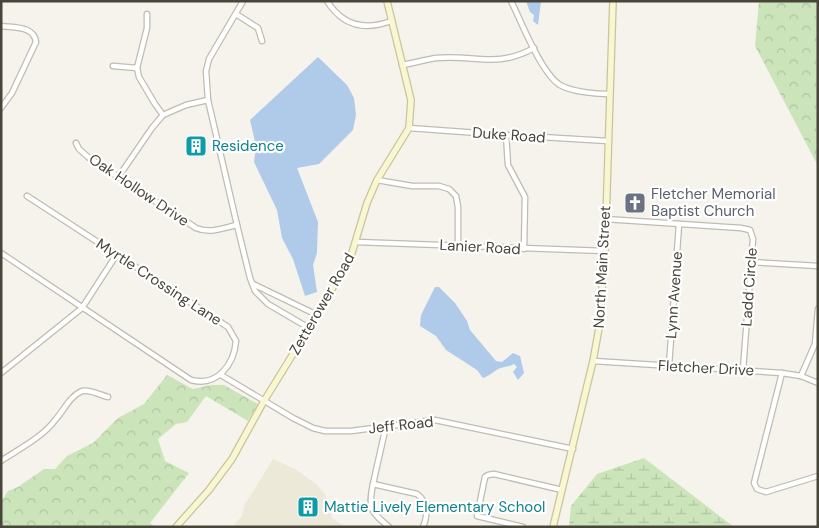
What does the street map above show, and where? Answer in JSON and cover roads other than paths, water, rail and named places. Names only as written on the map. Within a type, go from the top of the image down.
[{"type":"street","points":[[243,1],[209,59],[206,71],[208,100],[252,284],[259,297],[308,328]]},
{"type":"street","points":[[327,1],[339,16],[351,24],[375,24],[391,21]]},
{"type":"street","name":"Zetterower Road","points":[[176,527],[222,474],[308,328],[317,316],[351,256],[367,203],[377,180],[409,128],[411,100],[387,1]]},
{"type":"street","points":[[511,1],[544,69],[559,84],[569,88],[610,94]]},
{"type":"street","name":"North Main Street","points":[[553,527],[593,361],[599,328],[605,252],[613,1]]},
{"type":"street","points":[[147,14],[147,28],[138,68],[139,77],[163,115]]},
{"type":"street","points":[[236,14],[258,28],[262,41]]},
{"type":"street","points":[[1,26],[28,30],[35,36],[36,42],[30,57],[2,105]]},
{"type":"street","points":[[402,65],[437,58],[488,60],[509,58],[519,56],[534,48]]},
{"type":"street","points":[[114,66],[138,68]]},
{"type":"street","points":[[118,176],[163,115],[186,105],[208,100]]},
{"type":"street","name":"Duke Road","points":[[409,128],[506,136],[608,141]]},
{"type":"street","points":[[506,136],[508,165],[525,196],[524,249]]},
{"type":"street","name":"Oak Hollow Drive","points":[[76,143],[79,149],[88,156],[201,230],[212,230],[237,225]]},
{"type":"street","points":[[377,180],[412,186],[439,186],[449,189],[456,196],[458,206],[458,246]]},
{"type":"street","name":"Myrtle Crossing Lane","points":[[27,196],[228,327],[236,341],[235,352],[232,360],[221,375]]},
{"type":"street","name":"Ladd Circle","points":[[605,219],[750,230],[753,239],[743,370]]},
{"type":"street","name":"Lynn Avenue","points":[[669,366],[679,224]]},
{"type":"street","name":"Lanier Road","points":[[356,242],[605,252]]},
{"type":"street","points":[[1,253],[191,380],[200,383],[210,381],[221,375]]},
{"type":"street","points":[[1,372],[82,308],[117,254]]},
{"type":"street","points":[[751,262],[818,266]]},
{"type":"street","points":[[252,284],[317,316]]},
{"type":"street","points":[[801,376],[815,344],[818,309]]},
{"type":"street","name":"Fletcher Drive","points":[[593,361],[782,372],[801,376],[818,383]]},
{"type":"street","points":[[782,372],[754,483],[757,488],[766,492],[818,476]]},
{"type":"street","name":"Jeff Road","points":[[221,375],[264,402],[313,428],[325,431],[351,430],[427,420],[448,421],[572,449]]},
{"type":"street","points":[[1,461],[40,434],[55,421],[69,401],[80,392],[88,390],[108,398]]},
{"type":"street","points":[[386,426],[370,499],[371,509],[389,527]]},
{"type":"street","points":[[523,527],[477,516],[485,477],[494,474],[562,490]]},
{"type":"street","points":[[373,484],[417,494],[422,498],[426,509],[426,521],[423,527]]},
{"type":"water","points":[[526,1],[541,1],[538,25],[533,21],[534,15],[530,12]]},
{"type":"water","points":[[318,57],[347,85],[354,98],[356,115],[353,130],[319,164],[297,168],[318,222],[317,253],[313,265],[317,292],[305,296],[293,259],[282,238],[277,210],[254,162],[256,146],[250,120]]},
{"type":"water","points":[[435,287],[439,287],[455,303],[467,321],[470,330],[496,361],[502,362],[513,353],[520,356],[524,373],[518,380],[513,372],[517,367],[514,364],[498,369],[483,378],[477,370],[446,350],[436,336],[420,326],[421,315]]},
{"type":"place","name":"Residence","points":[[196,146]]},
{"type":"place","name":"Fletcher Memorial Baptist Church","points":[[635,203]]},
{"type":"place","name":"Mattie Lively Elementary School","points":[[308,507]]}]
